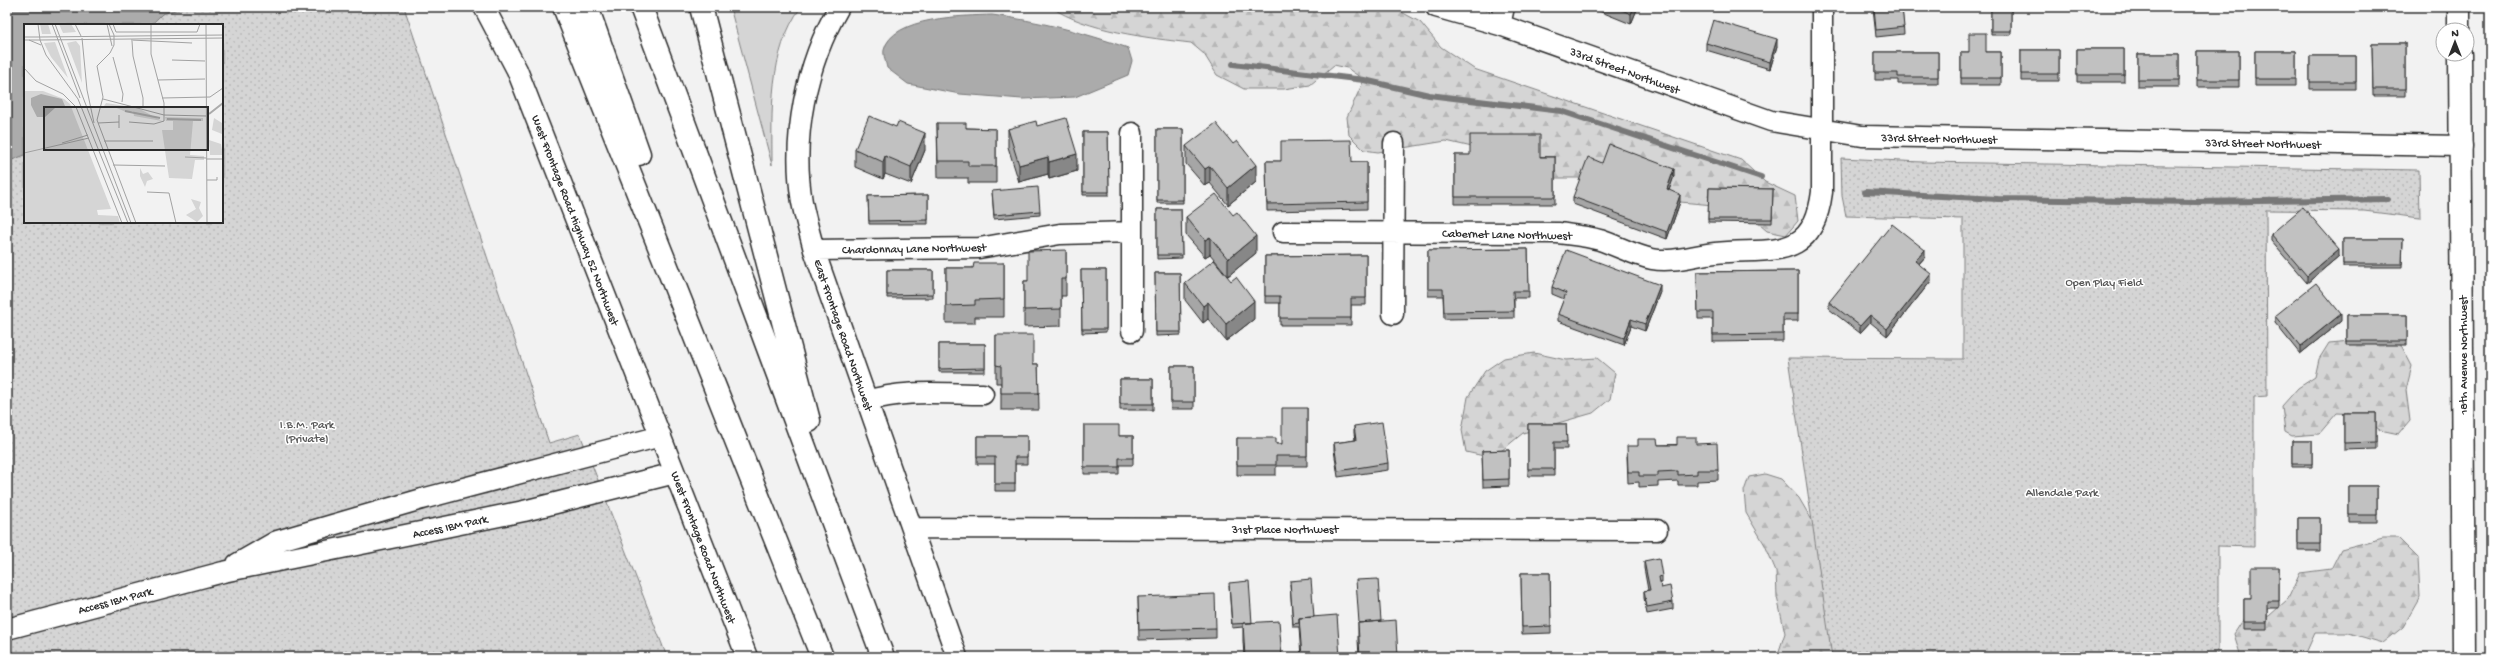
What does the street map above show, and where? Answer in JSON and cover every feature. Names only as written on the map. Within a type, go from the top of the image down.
[{"type":"main road","points":[[564,7],[822,657]]},
{"type":"main road","points":[[587,7],[777,545]]},
{"type":"main road","points":[[641,7],[883,657]]},
{"type":"main road","points":[[701,7],[837,533]]},
{"type":"main road","points":[[2459,7],[2459,22]]},
{"type":"main road","name":"18th Avenue Northwest","points":[[2460,62],[2462,146],[2464,657]]},
{"type":"street","name":"West Frontage Road Highway 52 Northwest","points":[[484,7],[517,70],[661,436]]},
{"type":"street","name":"East Frontage Road Northwest","points":[[840,7],[819,52],[802,108],[799,168],[802,202],[814,250],[957,657]]},
{"type":"street","name":"33rd Street Northwest","points":[[1436,7],[1502,16],[1770,121],[1823,131],[1862,136],[1913,138],[2462,146]]},
{"type":"street","name":"Cabernet Lane Northwest","points":[[1283,232],[1558,233],[1584,236],[1637,255],[1660,259],[1687,258],[1713,253],[1780,249],[1795,244],[1807,234],[1818,216],[1822,192],[1822,7]]},
{"type":"street","points":[[1132,134],[1132,331]]},
{"type":"street","points":[[1393,314],[1394,142]]},
{"type":"street","name":"Chardonnay Lane Northwest","points":[[814,250],[979,248],[1060,234],[1132,232]]},
{"type":"street","points":[[868,401],[884,396],[902,394],[983,394]]},
{"type":"street","name":"West Frontage Road Northwest","points":[[661,436],[747,657]]},
{"type":"street","name":"Access IBM Park","points":[[223,572],[277,541],[422,499],[661,436]]},
{"type":"street","name":"Access IBM Park","points":[[7,629],[223,572],[524,511],[675,473]]},
{"type":"street","name":"31st Place Northwest","points":[[912,528],[1657,530]]},
{"type":"green space","name":"I.B.M. Park (Private)","points":[[7,7],[404,7],[549,443],[580,434],[667,657],[7,657]]},
{"type":"green space","points":[[730,7],[801,7],[790,25],[777,63],[772,104],[772,165]]},
{"type":"green space","points":[[1051,7],[1392,7],[1420,22],[1441,47],[1474,69],[1741,160],[1765,182],[1795,196],[1798,221],[1786,235],[1767,231],[1746,213],[1725,206],[1680,202],[1652,191],[1599,178],[1539,178],[1485,150],[1446,141],[1378,152],[1364,150],[1349,135],[1347,117],[1364,80],[1347,68],[1334,65],[1310,85],[1284,89],[1244,89],[1217,75],[1204,54],[1191,43],[1137,36],[1100,28],[1065,15]]},
{"type":"green space","name":"Allendale Park","points":[[1841,158],[1922,162],[2419,170],[2420,218],[2364,211],[2266,210],[2267,396],[2254,397],[2254,547],[2218,546],[2218,657],[1832,657],[1788,358],[1963,359],[1963,219],[1846,216],[1842,196]]},
{"type":"green space","points":[[2375,339],[2401,345],[2412,366],[2406,390],[2410,421],[2399,434],[2380,430],[2359,414],[2337,413],[2319,434],[2292,436],[2285,432],[2282,406],[2298,388],[2315,377],[2319,359],[2329,343]]},
{"type":"green space","points":[[1534,353],[1566,360],[1597,358],[1615,373],[1610,399],[1593,413],[1523,433],[1501,451],[1484,456],[1466,452],[1462,430],[1468,397],[1485,371],[1504,358]]},
{"type":"green space","points":[[1765,474],[1781,479],[1799,498],[1820,534],[1835,657],[1777,657],[1785,633],[1777,597],[1776,571],[1765,545],[1746,513],[1744,491],[1749,477]]},
{"type":"green space","points":[[2383,538],[2398,538],[2418,558],[2420,597],[2403,627],[2383,643],[2349,633],[2315,633],[2306,653],[2293,657],[2241,657],[2234,634],[2243,620],[2269,616],[2288,599],[2300,573],[2331,569],[2341,549]]},
{"type":"shaded area","points":[[7,7],[185,7],[162,14],[152,24],[24,24],[24,155],[7,162]]},
{"type":"shaded area","points":[[992,15],[1027,20],[1061,28],[1128,48],[1132,61],[1128,75],[1075,97],[1022,99],[960,94],[908,84],[887,68],[884,50],[890,39],[900,30],[931,20],[965,16]]},
{"type":"building","points":[[1615,7],[1634,7],[1631,14]]},
{"type":"building","points":[[1874,7],[1902,7],[1904,27],[1876,30]]},
{"type":"building","points":[[1991,9],[2011,9],[2011,31],[1991,31]]},
{"type":"building","points":[[1713,20],[1777,39],[1770,62],[1706,43]]},
{"type":"building","points":[[1969,33],[1986,33],[1986,52],[2001,52],[2001,78],[1961,78],[1961,52],[1969,52]]},
{"type":"building","points":[[2372,43],[2405,43],[2405,89],[2373,89]]},
{"type":"building","points":[[2077,49],[2124,49],[2124,75],[2077,75]]},
{"type":"building","points":[[2021,50],[2059,50],[2059,74],[2021,74]]},
{"type":"building","points":[[2197,51],[2239,51],[2239,80],[2197,80]]},
{"type":"building","points":[[2255,51],[2296,51],[2296,79],[2255,79]]},
{"type":"building","points":[[1875,52],[1938,52],[1938,77],[1898,77],[1898,73],[1875,73]]},
{"type":"building","points":[[2138,54],[2179,54],[2179,80],[2138,80]]},
{"type":"building","points":[[2310,56],[2356,56],[2356,82],[2310,82]]},
{"type":"building","points":[[869,116],[896,127],[898,122],[925,133],[911,167],[885,156],[883,162],[855,149]]},
{"type":"building","points":[[1066,118],[1077,154],[1049,162],[1048,157],[1019,165],[1008,129],[1036,121],[1037,126]]},
{"type":"building","points":[[937,123],[966,123],[966,128],[996,129],[996,166],[968,166],[968,161],[938,161]]},
{"type":"building","points":[[1216,123],[1233,144],[1237,141],[1256,165],[1228,188],[1210,166],[1205,169],[1186,146]]},
{"type":"building","points":[[1157,129],[1183,129],[1183,200],[1157,200]]},
{"type":"building","points":[[1083,132],[1108,132],[1109,192],[1083,192]]},
{"type":"building","points":[[1470,135],[1540,135],[1540,157],[1555,157],[1555,197],[1455,197],[1455,155],[1470,155]]},
{"type":"building","points":[[1351,140],[1352,162],[1367,162],[1367,202],[1267,204],[1266,161],[1281,161],[1281,141]]},
{"type":"building","points":[[1609,144],[1674,169],[1667,189],[1680,195],[1667,232],[1573,197],[1588,157],[1602,163]]},
{"type":"building","points":[[1038,187],[1040,211],[994,215],[992,191]]},
{"type":"building","points":[[1709,188],[1773,189],[1772,219],[1708,219]]},
{"type":"building","points":[[1216,194],[1233,215],[1237,212],[1256,236],[1228,259],[1210,237],[1205,240],[1186,217]]},
{"type":"building","points":[[928,195],[928,220],[869,221],[868,196]]},
{"type":"building","points":[[2303,207],[2339,249],[2307,276],[2271,234]]},
{"type":"building","points":[[1157,209],[1181,209],[1182,255],[1157,255]]},
{"type":"building","points":[[1892,224],[1925,250],[1915,261],[1931,274],[1887,329],[1870,315],[1860,326],[1829,302]]},
{"type":"building","points":[[2343,239],[2403,239],[2402,264],[2343,264]]},
{"type":"building","points":[[1528,249],[1529,291],[1513,291],[1514,311],[1444,312],[1443,289],[1428,289],[1428,250]]},
{"type":"building","points":[[1066,250],[1066,279],[1061,279],[1061,309],[1024,310],[1024,281],[1028,281],[1028,251]]},
{"type":"building","points":[[1566,250],[1660,285],[1645,324],[1631,319],[1624,338],[1558,314],[1566,293],[1552,287]]},
{"type":"building","points":[[1366,255],[1366,298],[1351,298],[1351,318],[1280,318],[1280,296],[1265,296],[1265,256]]},
{"type":"building","points":[[1214,260],[1231,281],[1236,277],[1254,301],[1226,324],[1208,302],[1203,306],[1185,283]]},
{"type":"building","points":[[974,263],[1004,263],[1004,299],[975,300],[975,305],[946,306],[946,268],[973,268]]},
{"type":"building","points":[[887,270],[933,270],[933,294],[887,295]]},
{"type":"building","points":[[1081,270],[1106,270],[1106,329],[1082,329]]},
{"type":"building","points":[[1798,271],[1798,314],[1783,314],[1783,334],[1713,335],[1713,312],[1698,312],[1697,272]]},
{"type":"building","points":[[1155,273],[1180,273],[1181,332],[1156,332]]},
{"type":"building","points":[[2316,283],[2341,314],[2300,347],[2275,316]]},
{"type":"building","points":[[2347,315],[2407,315],[2407,341],[2347,341]]},
{"type":"building","points":[[996,335],[1033,335],[1033,364],[1038,364],[1039,393],[1001,393],[1001,366],[996,365]]},
{"type":"building","points":[[939,344],[985,344],[985,368],[939,369]]},
{"type":"building","points":[[1171,366],[1194,366],[1194,402],[1171,402]]},
{"type":"building","points":[[1120,379],[1153,379],[1153,404],[1120,404]]},
{"type":"building","points":[[1282,408],[1307,408],[1307,456],[1276,456],[1276,465],[1237,465],[1237,438],[1276,438],[1276,444],[1282,444]]},
{"type":"building","points":[[2344,413],[2376,413],[2376,442],[2344,443]]},
{"type":"building","points":[[1382,422],[1388,463],[1338,471],[1334,443],[1356,440],[1354,426]]},
{"type":"building","points":[[1528,424],[1566,424],[1567,442],[1554,442],[1554,469],[1528,469]]},
{"type":"building","points":[[1084,425],[1119,425],[1119,436],[1133,436],[1133,458],[1119,458],[1119,467],[1084,467]]},
{"type":"building","points":[[977,436],[1027,436],[1027,457],[1015,457],[1015,484],[995,484],[995,457],[977,457]]},
{"type":"building","points":[[1677,437],[1696,437],[1696,444],[1717,443],[1718,470],[1697,470],[1697,474],[1678,475],[1678,471],[1658,472],[1658,476],[1639,476],[1639,472],[1628,472],[1627,446],[1638,446],[1638,439],[1657,439],[1658,445],[1677,445]]},
{"type":"building","points":[[2292,441],[2312,441],[2312,464],[2292,464]]},
{"type":"building","points":[[1509,450],[1509,479],[1483,480],[1482,451]]},
{"type":"building","points":[[2349,486],[2377,486],[2377,515],[2349,515]]},
{"type":"building","points":[[2298,518],[2320,518],[2320,544],[2298,544]]},
{"type":"building","points":[[1659,558],[1662,576],[1659,577],[1661,588],[1670,586],[1673,602],[1647,607],[1644,591],[1650,590],[1644,561]]},
{"type":"building","points":[[2251,567],[2279,567],[2279,601],[2267,601],[2267,622],[2244,622],[2244,599],[2251,599]]},
{"type":"building","points":[[1521,573],[1550,573],[1551,626],[1522,627]]},
{"type":"building","points":[[1311,579],[1314,617],[1299,618],[1299,623],[1293,624],[1290,581]]},
{"type":"building","points":[[1378,579],[1381,621],[1359,623],[1356,580]]},
{"type":"building","points":[[1249,581],[1252,623],[1232,624],[1229,583]]},
{"type":"building","points":[[1215,594],[1216,628],[1139,630],[1138,597]]},
{"type":"building","points":[[1337,615],[1340,657],[1302,657],[1299,618]]},
{"type":"building","points":[[1396,620],[1398,657],[1360,657],[1358,623]]},
{"type":"building","points":[[1279,621],[1282,657],[1245,657],[1243,623]]},
{"type":"waterway","points":[[1233,64],[1364,80],[1429,95],[1561,111],[1761,177]]},
{"type":"waterway","points":[[1865,192],[1998,199],[2196,202],[2388,199]]},
{"type":"park label","name":"Open Play Field","points":[[2104,282]]}]
